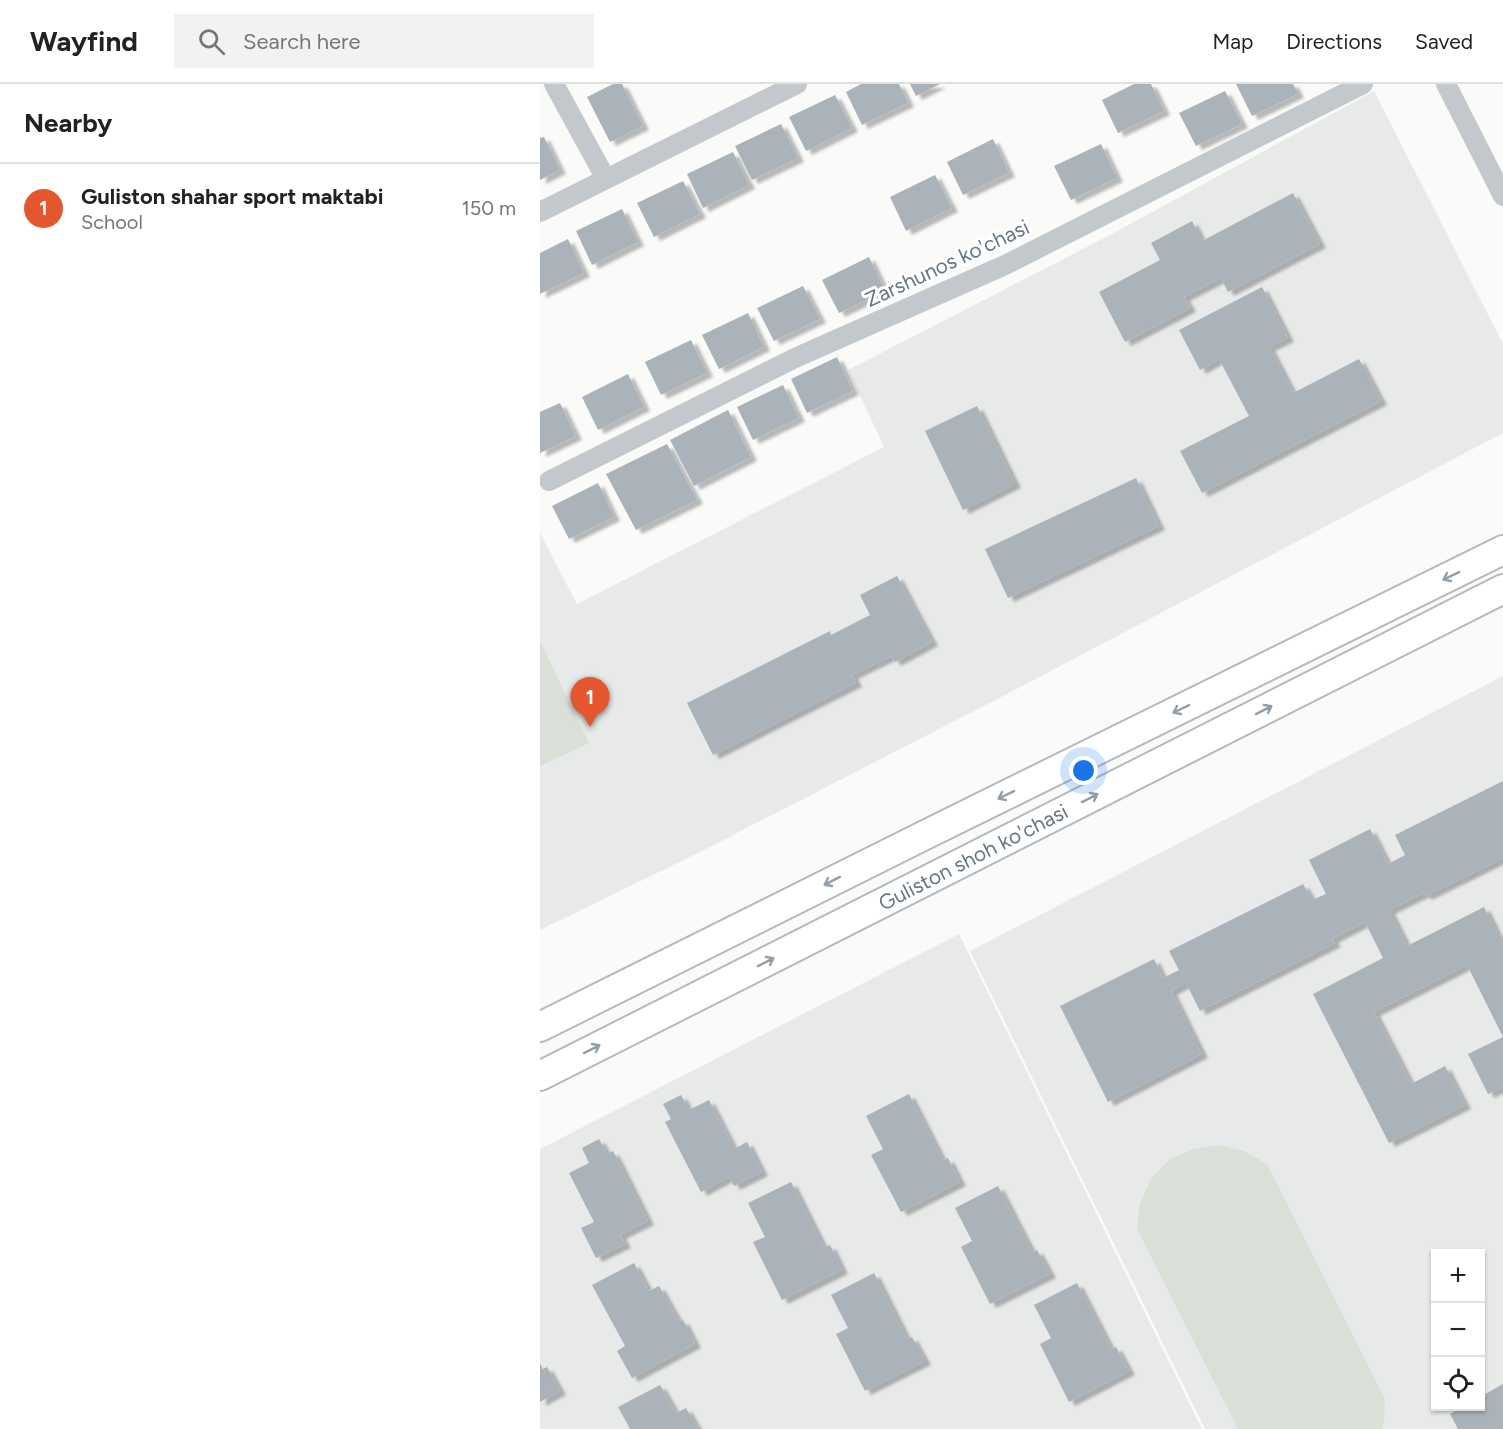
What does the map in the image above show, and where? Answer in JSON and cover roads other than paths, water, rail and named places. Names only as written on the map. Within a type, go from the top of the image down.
[{"type":"main road","name":"Guliston shoh ko'chasi","points":[[540,1027],[1503,550]]},
{"type":"main road","name":"Guliston shoh ko'chasi","points":[[540,1076],[1503,590]]},
{"type":"street","points":[[554,84],[606,179]]},
{"type":"street","points":[[540,212],[768,91],[797,84]]},
{"type":"street","name":"Zarshunos ko'chasi","points":[[549,481],[795,358],[1005,265],[1363,84]]},
{"type":"street","points":[[1446,84],[1503,196]]},
{"type":"place","name":"Guliston shahar sport maktabi","points":[[590,727]]}]
